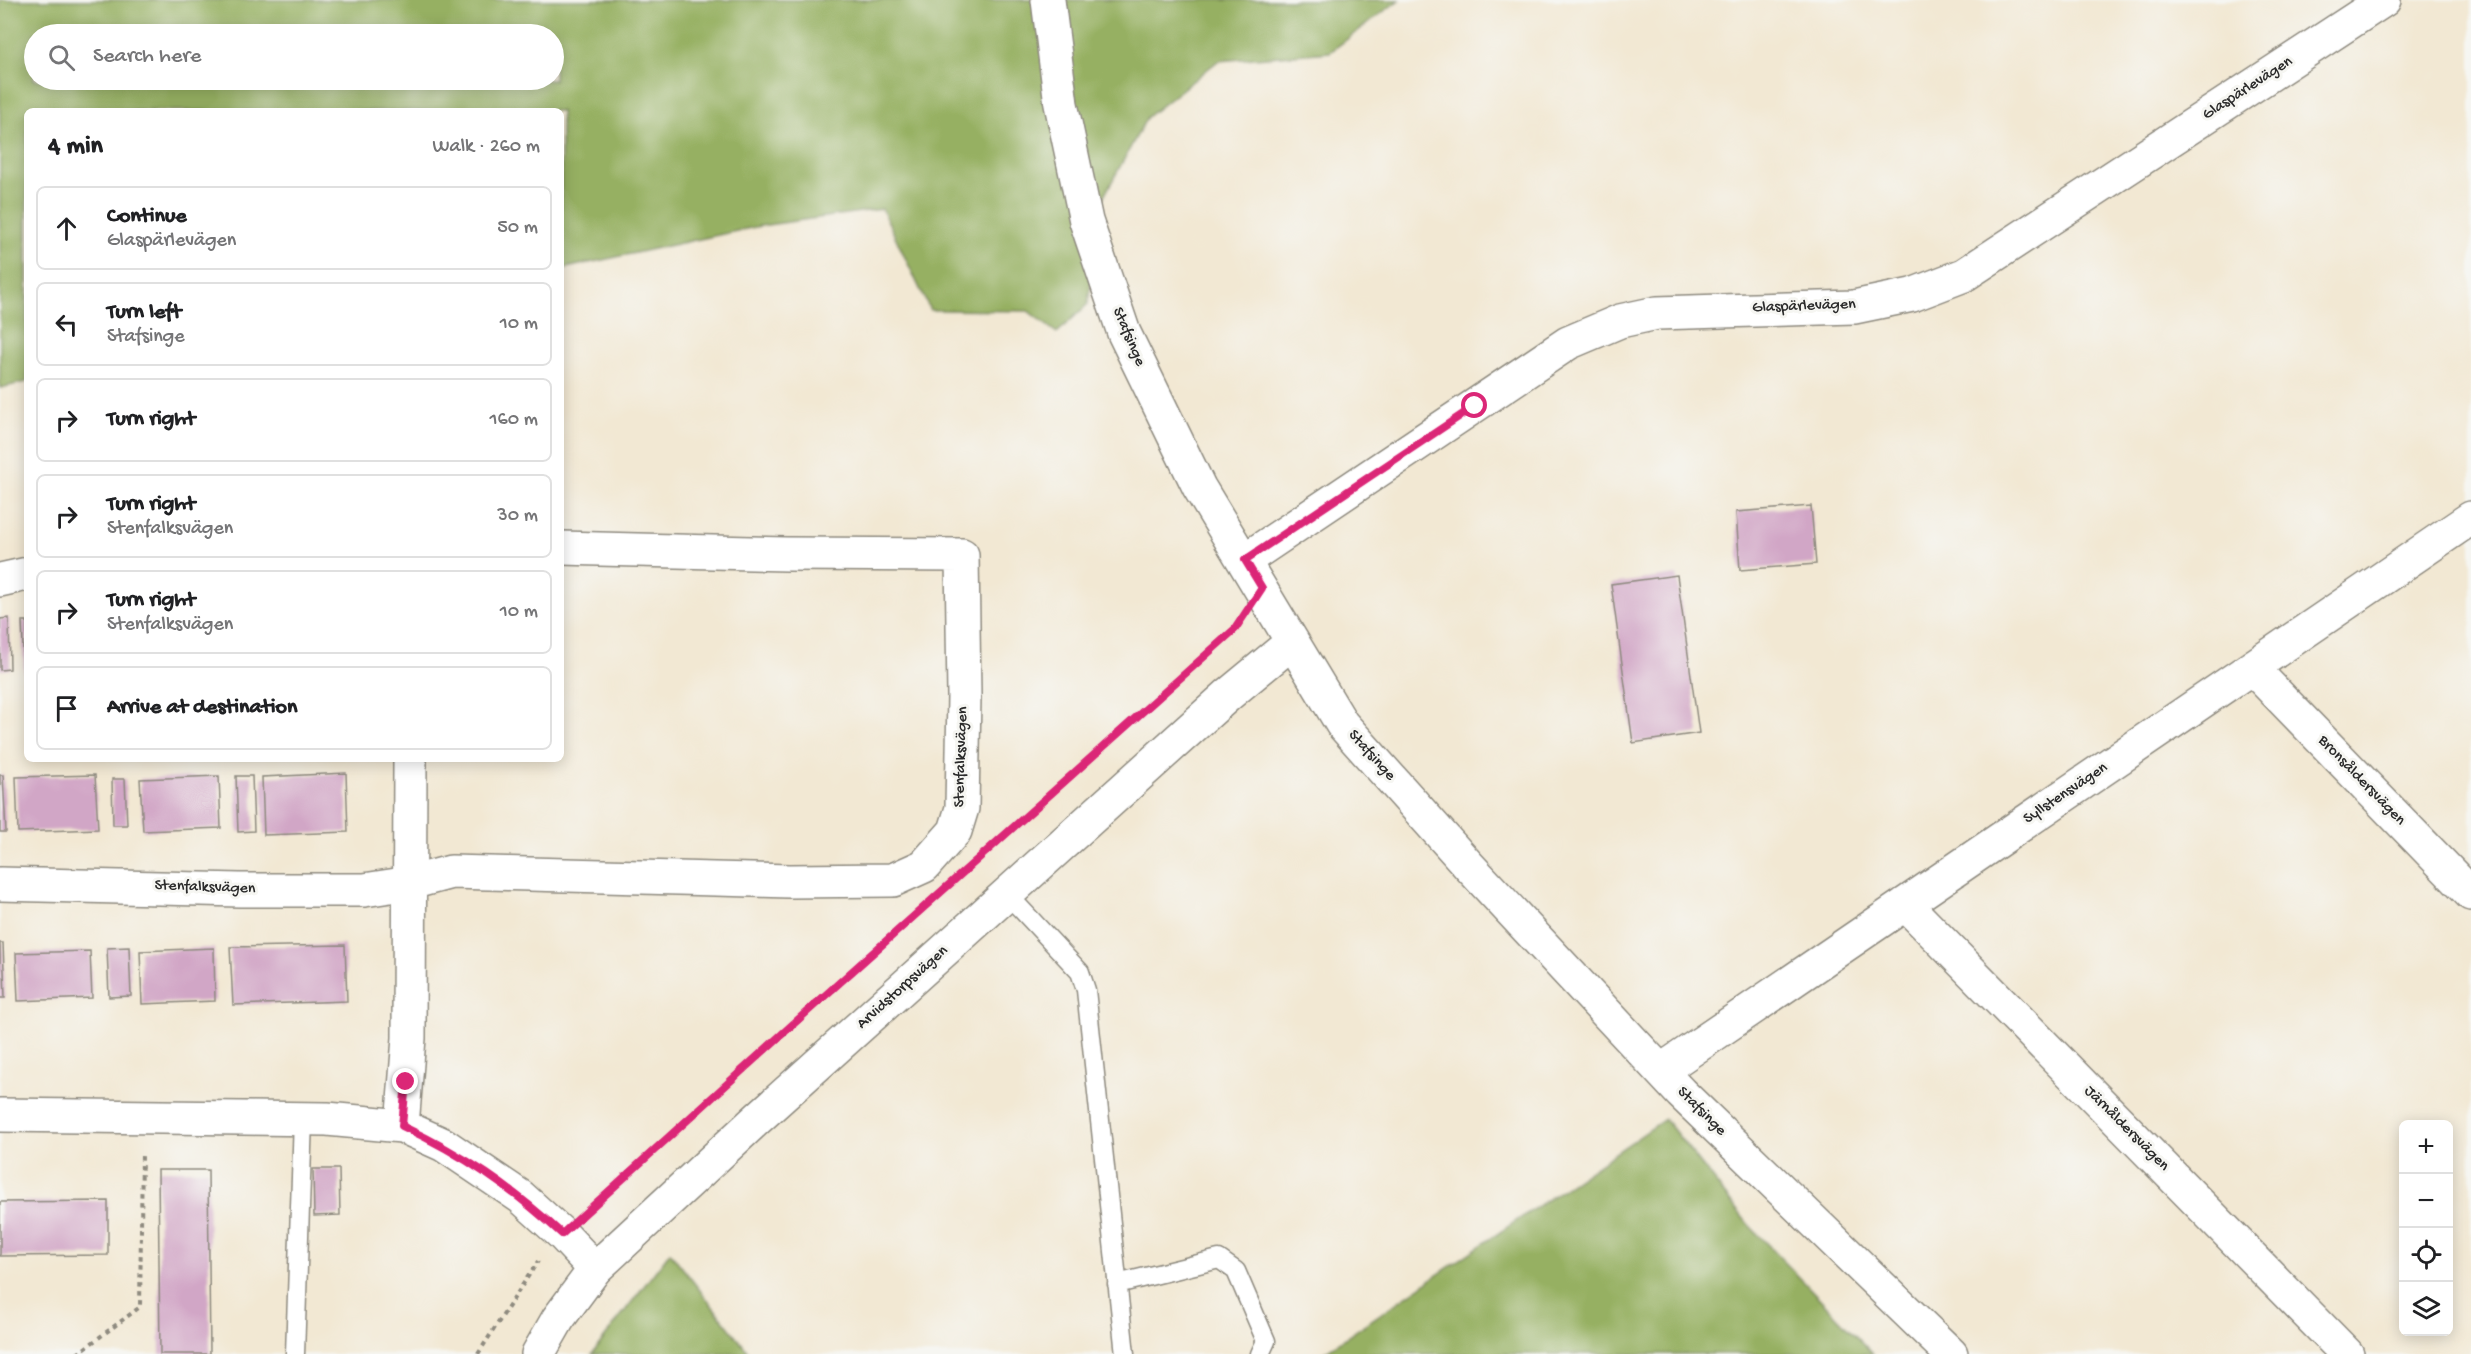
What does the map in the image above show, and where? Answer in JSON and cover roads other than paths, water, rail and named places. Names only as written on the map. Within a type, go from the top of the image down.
[{"type":"street","name":"Stafsinge","points":[[1048,0],[1061,104],[1086,220],[1124,333],[1199,487],[1342,724],[1469,866],[1682,1093],[1951,1354]]},
{"type":"street","name":"Glaspärlevägen","points":[[1253,574],[1568,343],[1620,321],[1657,313],[1854,307],[1912,295],[1964,275],[2384,0]]},
{"type":"street","name":"Syllstensvägen","points":[[1662,1070],[2471,518]]},
{"type":"street","name":"Stenfalksvägen","points":[[0,884],[364,890],[410,883],[452,872],[789,881],[893,880],[924,866],[954,831],[962,808],[964,696],[962,555],[787,554],[564,548]]},
{"type":"street","points":[[0,580],[24,575]]},
{"type":"street","name":"Arvidstorpsvägen","points":[[538,1354],[558,1319],[595,1269],[755,1121],[1228,695],[1292,643]]},
{"type":"street","name":"Bronsåldersvägen","points":[[2252,668],[2471,894]]},
{"type":"street","points":[[402,1126],[409,1038],[410,762]]},
{"type":"street","name":"Järnåldersvägen","points":[[1905,904],[2347,1354]]},
{"type":"street","points":[[0,1115],[303,1119],[402,1126],[444,1145],[512,1190],[562,1234],[595,1269]]},
{"type":"lane","points":[[1007,894],[1080,972],[1086,990],[1125,1354]]},
{"type":"lane","points":[[295,1354],[303,1119]]},
{"type":"lane","points":[[1117,1284],[1219,1259],[1236,1271],[1262,1331],[1266,1341],[1260,1354]]}]
